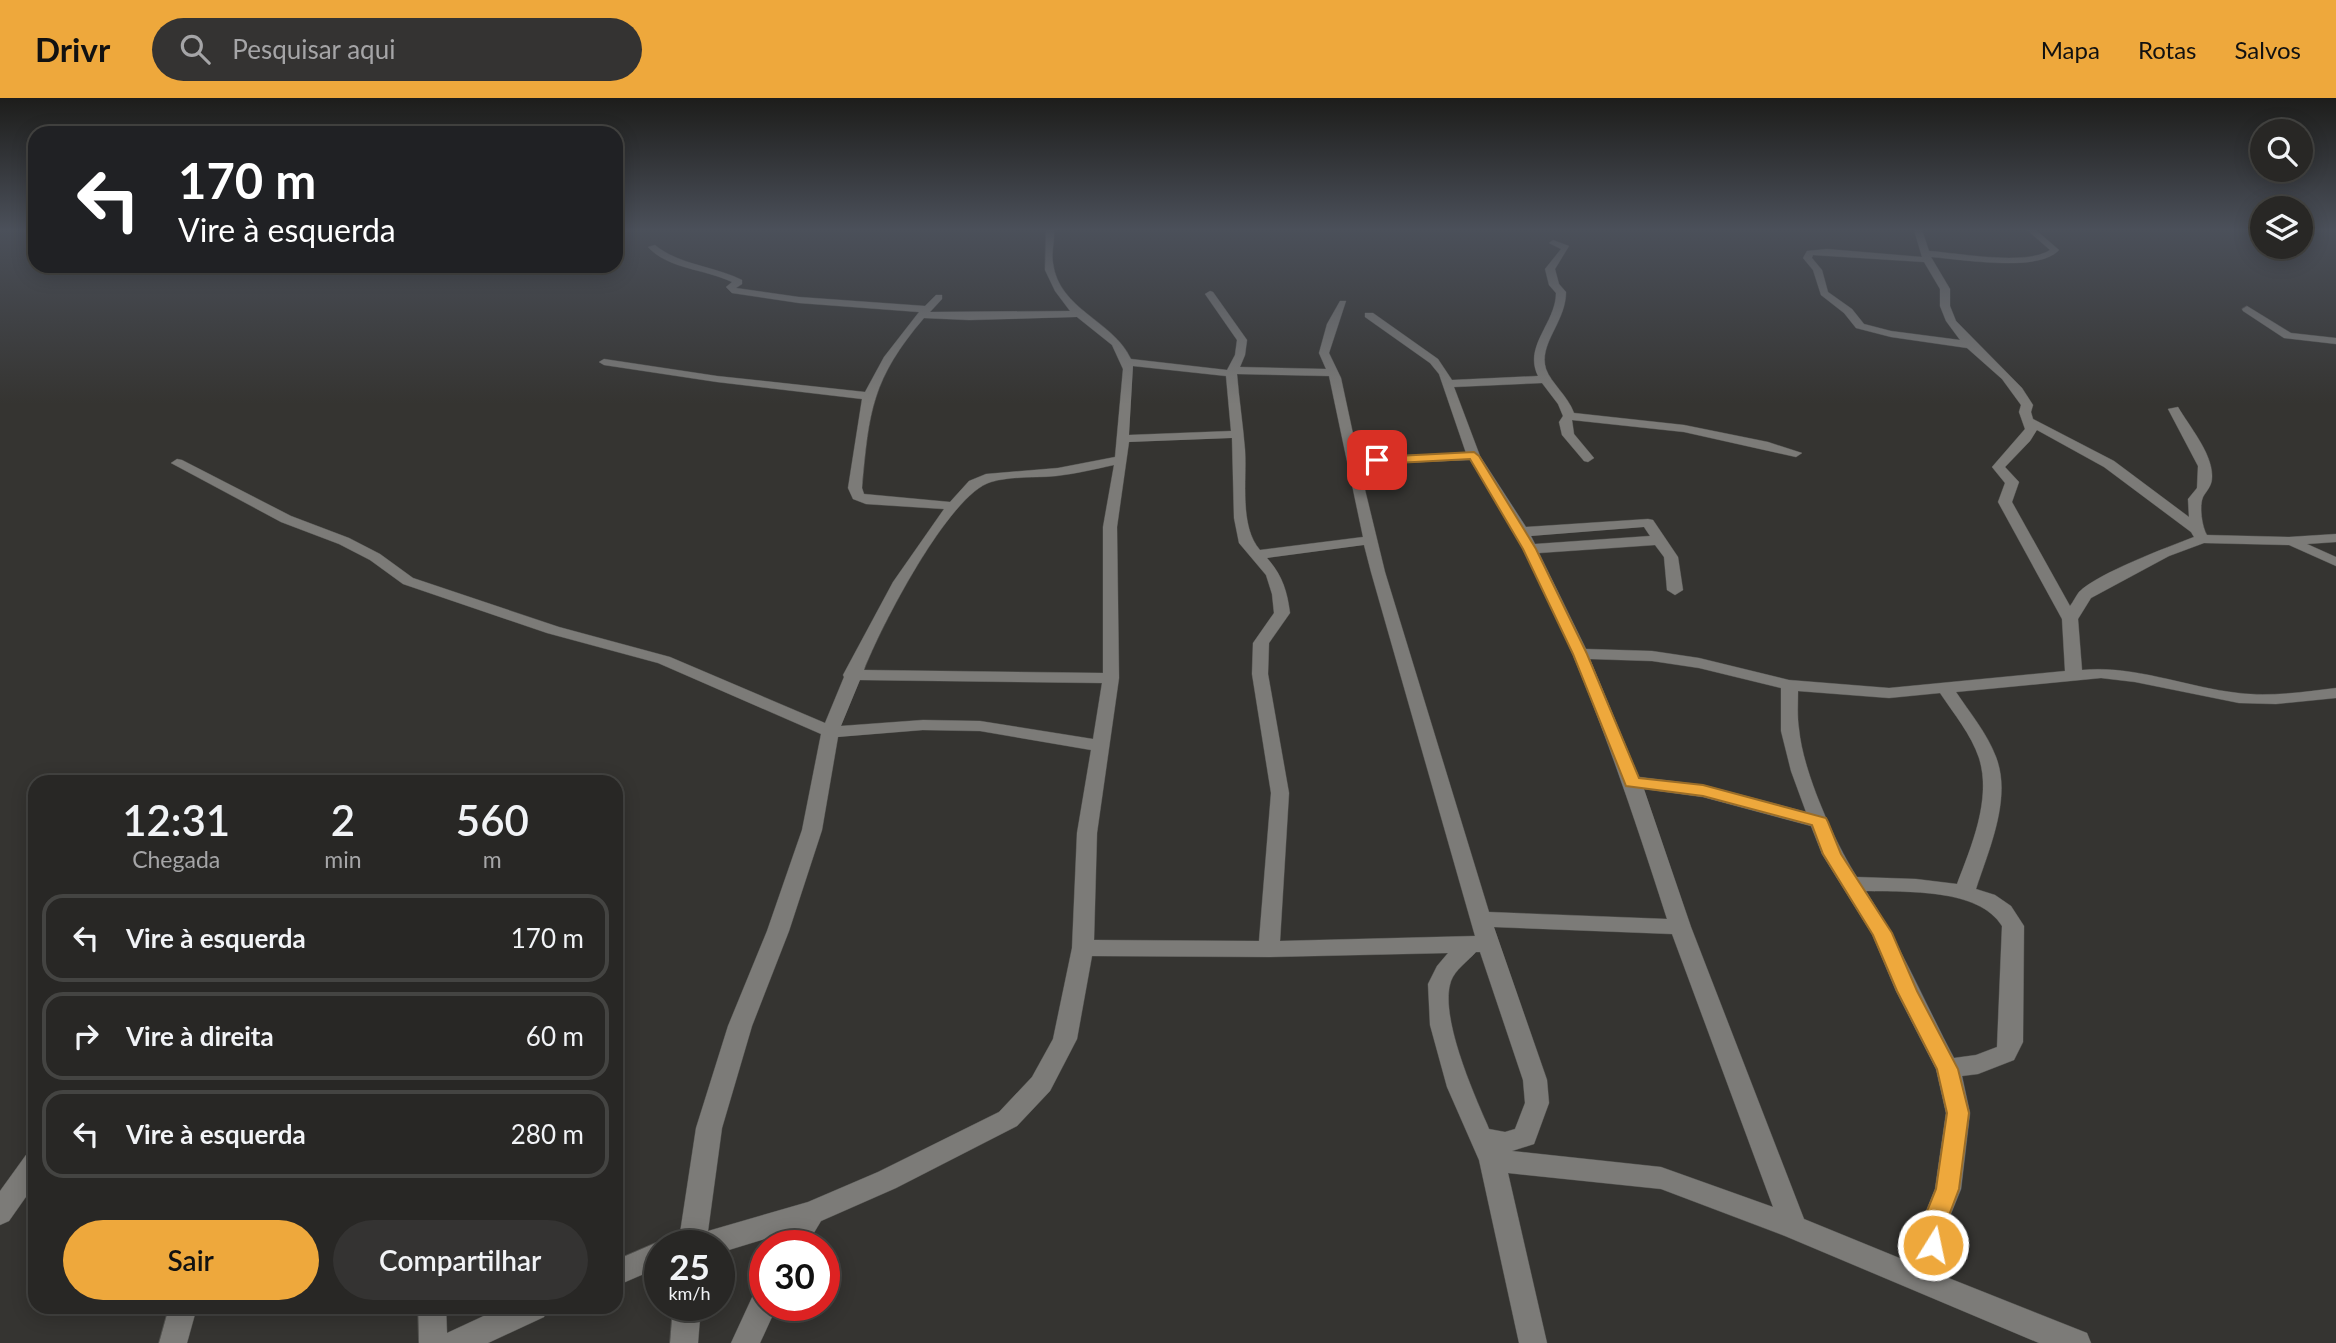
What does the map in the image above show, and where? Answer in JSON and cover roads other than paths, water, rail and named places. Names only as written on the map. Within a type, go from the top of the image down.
[{"type":"street","points":[[731,288],[799,300],[969,317],[1078,314]]},
{"type":"street","points":[[735,1233],[812,1213],[887,1180],[1008,1119],[1041,1084],[1065,1039],[1083,948],[1087,833],[1111,678],[1110,527],[1124,439],[1128,362],[1123,349],[1109,335],[1078,314],[1059,288]]},
{"type":"street","points":[[1557,288],[1562,300],[1561,312],[1540,347],[1539,367],[1562,399],[1569,416]]},
{"type":"street","points":[[1823,288],[1824,293],[1848,311],[1860,326],[1891,334],[1972,345]]},
{"type":"street","points":[[1944,288],[1942,301],[1945,313],[1972,345],[2023,396],[2031,429],[2026,438],[1998,467],[2012,482],[2005,502],[2070,619],[2074,675]]},
{"type":"street","points":[[1210,294],[1242,340],[1240,355],[1231,372],[1241,518],[1246,543],[1273,574],[1280,594],[1282,613],[1261,643],[1260,674],[1280,793],[1269,950]]},
{"type":"street","points":[[939,297],[923,312],[874,383],[869,396],[855,488],[858,496],[875,501],[953,506]]},
{"type":"street","points":[[1343,303],[1332,324],[1324,353],[1347,426],[1370,540],[1481,919],[1478,946],[1535,1080],[1537,1103],[1525,1136],[1487,1149]]},
{"type":"street","points":[[2247,309],[2288,335],[2336,341]]},
{"type":"street","points":[[1369,315],[1434,361],[1449,384],[1474,456],[1526,540],[1580,654],[1632,782],[1680,927],[1794,1227]]},
{"type":"street","points":[[604,362],[730,381],[869,396]]},
{"type":"street","points":[[1128,362],[1231,372],[1332,373]]},
{"type":"street","points":[[1449,384],[1548,379]]},
{"type":"street","points":[[2174,409],[2180,427],[2199,455],[2207,479],[2204,491],[2196,499],[2199,534]]},
{"type":"street","points":[[1569,416],[1673,425],[1796,453]]},
{"type":"street","points":[[1569,416],[1565,422],[1568,435],[1588,458]]},
{"type":"street","points":[[2027,421],[2109,464],[2199,534]]},
{"type":"street","points":[[1124,439],[1237,434]]},
{"type":"street","points":[[1353,461],[1474,456]]},
{"type":"street","points":[[693,1230],[709,1128],[740,1026],[778,931],[812,830],[830,732],[851,676],[900,582],[953,506],[974,484],[991,477],[1058,472],[1121,460]]},
{"type":"street","points":[[177,463],[286,519],[375,557],[408,581],[553,630],[664,660],[830,732],[923,725],[980,726],[1100,746]]},
{"type":"street","points":[[2070,619],[2085,595],[2098,586],[2136,569],[2199,534],[2289,541],[2336,538]]},
{"type":"street","points":[[1256,555],[1370,540]]},
{"type":"street","points":[[1526,540],[1660,540],[1671,557],[1675,590]]},
{"type":"street","points":[[2289,541],[2336,562]]},
{"type":"street","points":[[1580,654],[1652,656],[1687,661],[1789,685],[1889,693],[2074,675],[2125,674],[2239,698],[2276,700],[2336,693]]},
{"type":"street","points":[[851,676],[1111,678]]},
{"type":"street","points":[[1789,685],[1790,731],[1800,771],[1832,854],[1882,933],[1907,991],[1948,1069],[1958,1113],[1948,1189],[1933,1226],[1932,1284]]},
{"type":"street","points":[[1946,689],[1989,760],[1991,783],[1987,826],[1965,890]]},
{"type":"street","points":[[1632,782],[1703,791],[1820,822]]},
{"type":"street","points":[[1851,884],[1965,890],[2004,910],[2013,926],[2011,1042],[2006,1053],[1978,1064],[1948,1069]]},
{"type":"street","points":[[1481,919],[1680,927]]},
{"type":"street","points":[[1083,948],[1269,950],[1478,946]]},
{"type":"street","points":[[1478,946],[1445,970],[1437,990],[1442,1028],[1466,1110],[1487,1149],[1533,1343]]},
{"type":"street","points":[[1487,1149],[1661,1178],[1794,1227],[2027,1325],[2077,1343]]},
{"type":"street","points":[[0,1213],[28,1173]]},
{"type":"street","points":[[801,1230],[812,1213]]},
{"type":"street","points":[[623,1270],[644,1261]]},
{"type":"street","points":[[173,1343],[181,1314]]},
{"type":"street","points":[[432,1314],[433,1343]]},
{"type":"street","points":[[457,1343],[519,1314]]},
{"type":"street","points":[[684,1343],[686,1321]]},
{"type":"street","points":[[745,1343],[755,1321]]}]
